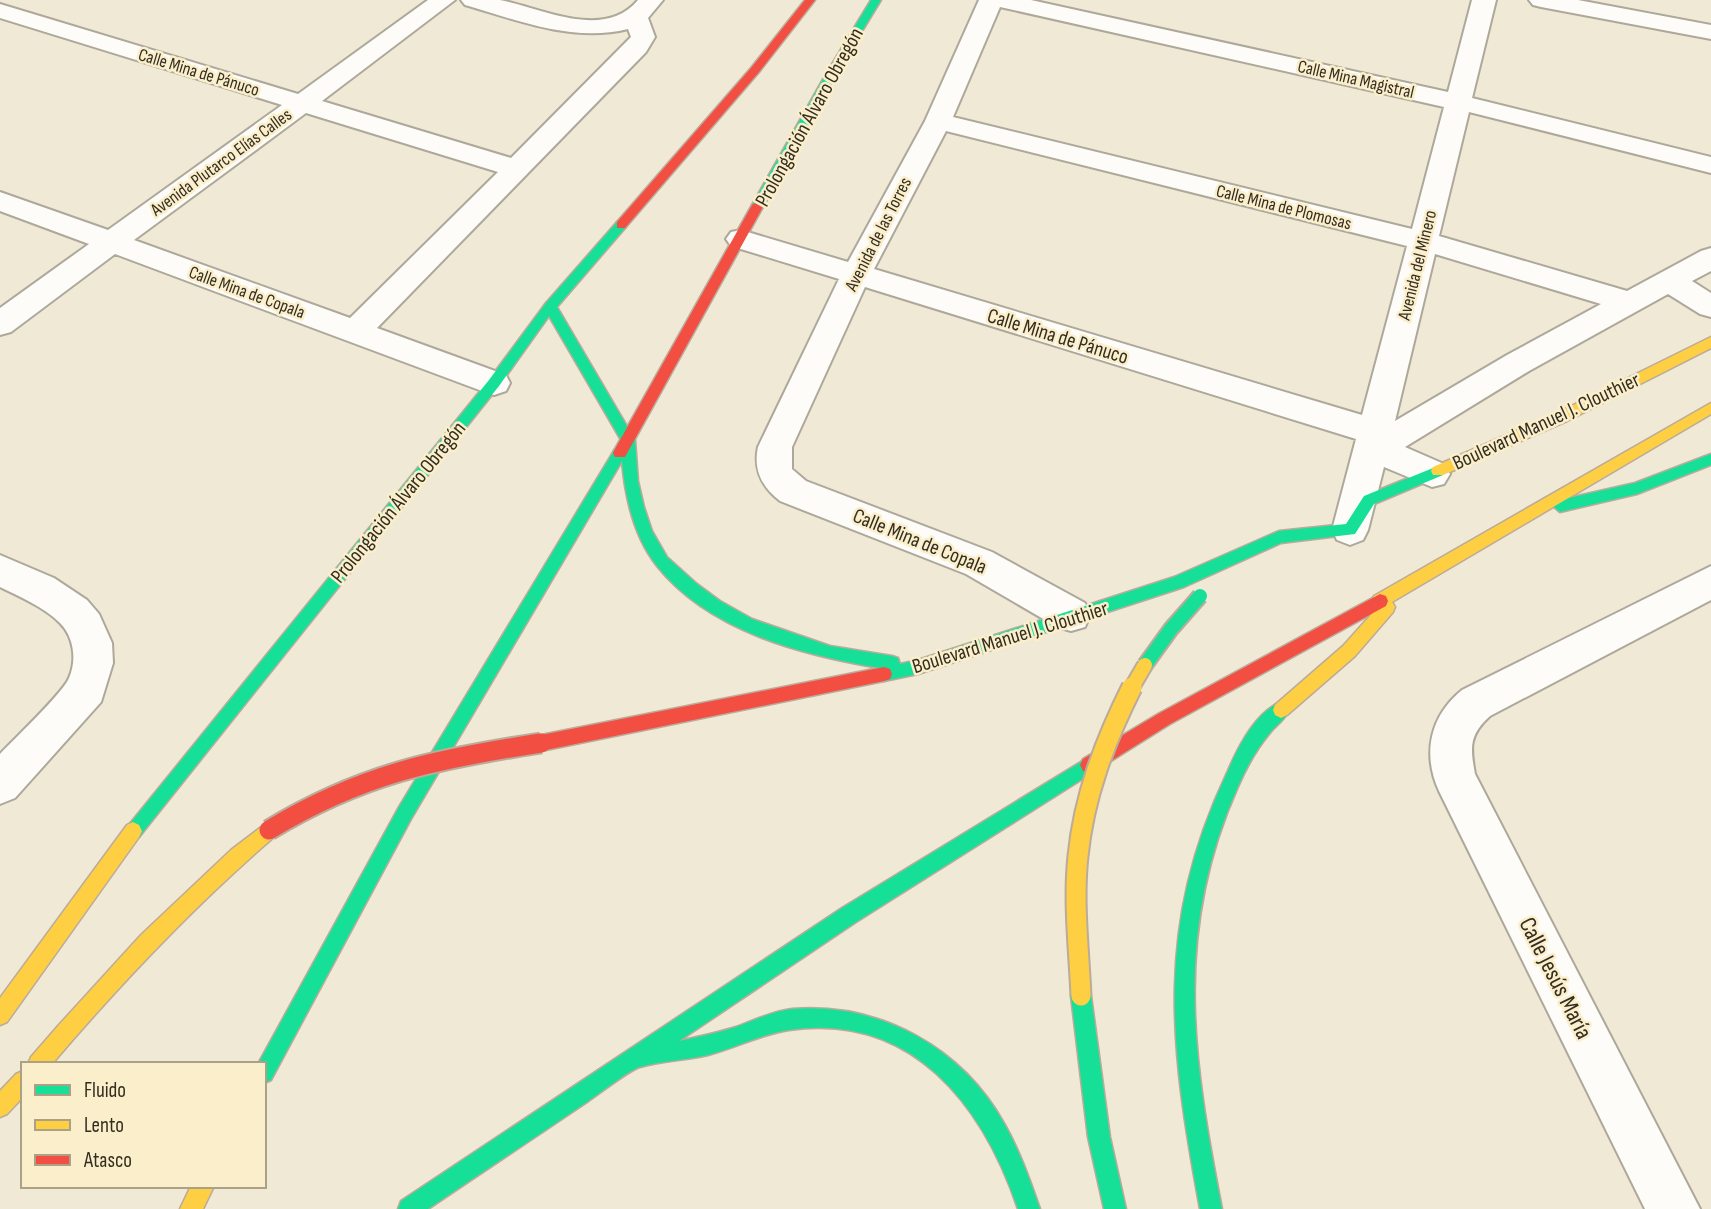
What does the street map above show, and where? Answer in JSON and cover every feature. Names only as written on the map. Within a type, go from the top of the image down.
[{"type":"main road","name":"Prolongación Álvaro Obregón","points":[[0,1015],[146,814],[494,383],[550,306],[755,71],[810,0]]},
{"type":"main road","name":"Prolongación Álvaro Obregón","points":[[266,1069],[405,813],[628,440],[831,74],[876,0]]},
{"type":"main road","points":[[550,306],[628,440],[631,481],[645,532],[662,561],[691,589],[736,618],[783,638],[830,653],[918,667]]},
{"type":"main road","name":"Boulevard Manuel J. Clouthier","points":[[40,1062],[153,935],[246,847],[297,809],[334,790],[378,774],[918,667],[1071,615],[1124,602],[1180,582],[1279,537],[1350,530],[1369,500],[1562,417],[1710,343]]},
{"type":"main road","points":[[409,1209],[860,908],[1164,719],[1404,587],[1533,509],[1711,408]]},
{"type":"main road","points":[[1533,509],[1592,502],[1633,491],[1711,459]]},
{"type":"main road","points":[[1115,1209],[1097,1124],[1081,996],[1076,896],[1079,855],[1104,745],[1133,687],[1161,641],[1200,596],[1256,549]]},
{"type":"main road","points":[[1211,1209],[1191,1106],[1181,982],[1193,889],[1212,824],[1243,755],[1273,717],[1349,651],[1404,587]]},
{"type":"main road","points":[[631,1059],[690,1050],[794,1018],[846,1020],[879,1028],[910,1042],[942,1062],[968,1087],[1008,1146],[1029,1209]]},
{"type":"main road","points":[[0,1107],[21,1083]]},
{"type":"main road","points":[[191,1209],[202,1188]]},
{"type":"street","name":"Avenida Plutarco Elías Calles","points":[[0,324],[443,0]]},
{"type":"street","points":[[355,331],[518,169],[637,47],[643,37],[643,8],[607,26],[582,27],[473,0]]},
{"type":"street","name":"Avenida de las Torres","points":[[772,469],[775,447],[856,275],[938,121],[991,0]]},
{"type":"street","name":"Calle Mina Magistral","points":[[1000,0],[1458,102],[1711,165]]},
{"type":"street","name":"Avenida del Minero","points":[[1350,530],[1375,440],[1484,0]]},
{"type":"street","points":[[1541,0],[1711,32]]},
{"type":"street","name":"Calle Mina de Pánuco","points":[[0,11],[518,169]]},
{"type":"street","name":"Calle Mina de Plomosas","points":[[938,121],[1423,241],[1629,302]]},
{"type":"street","name":"Calle Mina de Copala","points":[[0,201],[494,383]]},
{"type":"street","name":"Calle Mina de Pánuco","points":[[741,239],[1375,440],[1432,474]]},
{"type":"street","points":[[1375,440],[1711,258]]},
{"type":"street","points":[[1669,281],[1711,307]]},
{"type":"street","name":"Calle Mina de Copala","points":[[772,469],[777,480],[793,491],[979,563],[1071,615]]},
{"type":"street","points":[[0,570],[64,602],[83,620],[91,634],[93,671],[87,688],[0,784]]},
{"type":"street","name":"Calle Jesús María","points":[[1673,1209],[1454,777],[1450,745],[1454,727],[1462,713],[1476,703],[1706,596]]},
{"type":"traffic: fast","points":[[758,205],[876,0]]},
{"type":"traffic: fast","points":[[133,831],[494,383],[550,306],[621,225]]},
{"type":"traffic: fast","points":[[550,306],[628,440],[631,481],[637,507],[645,532],[662,561],[691,589],[714,606],[747,624],[830,653],[892,663]]},
{"type":"traffic: fast","points":[[266,1069],[405,813],[620,453]]},
{"type":"traffic: fast","points":[[1560,506],[1637,488],[1711,459]]},
{"type":"traffic: fast","points":[[884,674],[918,667],[1179,582],[1279,537],[1350,530],[1369,500],[1438,471]]},
{"type":"traffic: fast","points":[[1145,665],[1171,629],[1200,596]]},
{"type":"traffic: fast","points":[[1211,1209],[1186,1052],[1183,1002],[1191,901],[1204,850],[1235,774],[1254,740],[1281,710]]},
{"type":"traffic: fast","points":[[409,1209],[849,915],[1089,765]]},
{"type":"traffic: fast","points":[[1081,996],[1099,1137],[1115,1209]]},
{"type":"traffic: fast","points":[[643,1057],[710,1044],[793,1019],[838,1019],[878,1028],[914,1045],[946,1068],[974,1097],[997,1131],[1015,1168],[1029,1209]]},
{"type":"traffic: slow","points":[[1438,471],[1562,417],[1711,342]]},
{"type":"traffic: slow","points":[[1380,601],[1711,408]]},
{"type":"traffic: slow","points":[[1281,710],[1349,651],[1387,607]]},
{"type":"traffic: slow","points":[[1081,996],[1076,891],[1081,830],[1093,781],[1110,733],[1145,665]]},
{"type":"traffic: slow","points":[[40,1062],[148,942],[207,884],[269,830]]},
{"type":"traffic: slow","points":[[0,1015],[133,831]]},
{"type":"traffic: slow","points":[[0,1107],[21,1083]]},
{"type":"traffic: slow","points":[[191,1209],[202,1188]]},
{"type":"traffic: jam","points":[[621,225],[755,70],[810,0]]},
{"type":"traffic: jam","points":[[620,453],[758,205]]},
{"type":"traffic: jam","points":[[1089,765],[1164,719],[1380,601]]},
{"type":"traffic: jam","points":[[541,743],[884,674]]},
{"type":"traffic: jam","points":[[269,830],[335,793],[367,780],[433,762],[541,743]]}]
